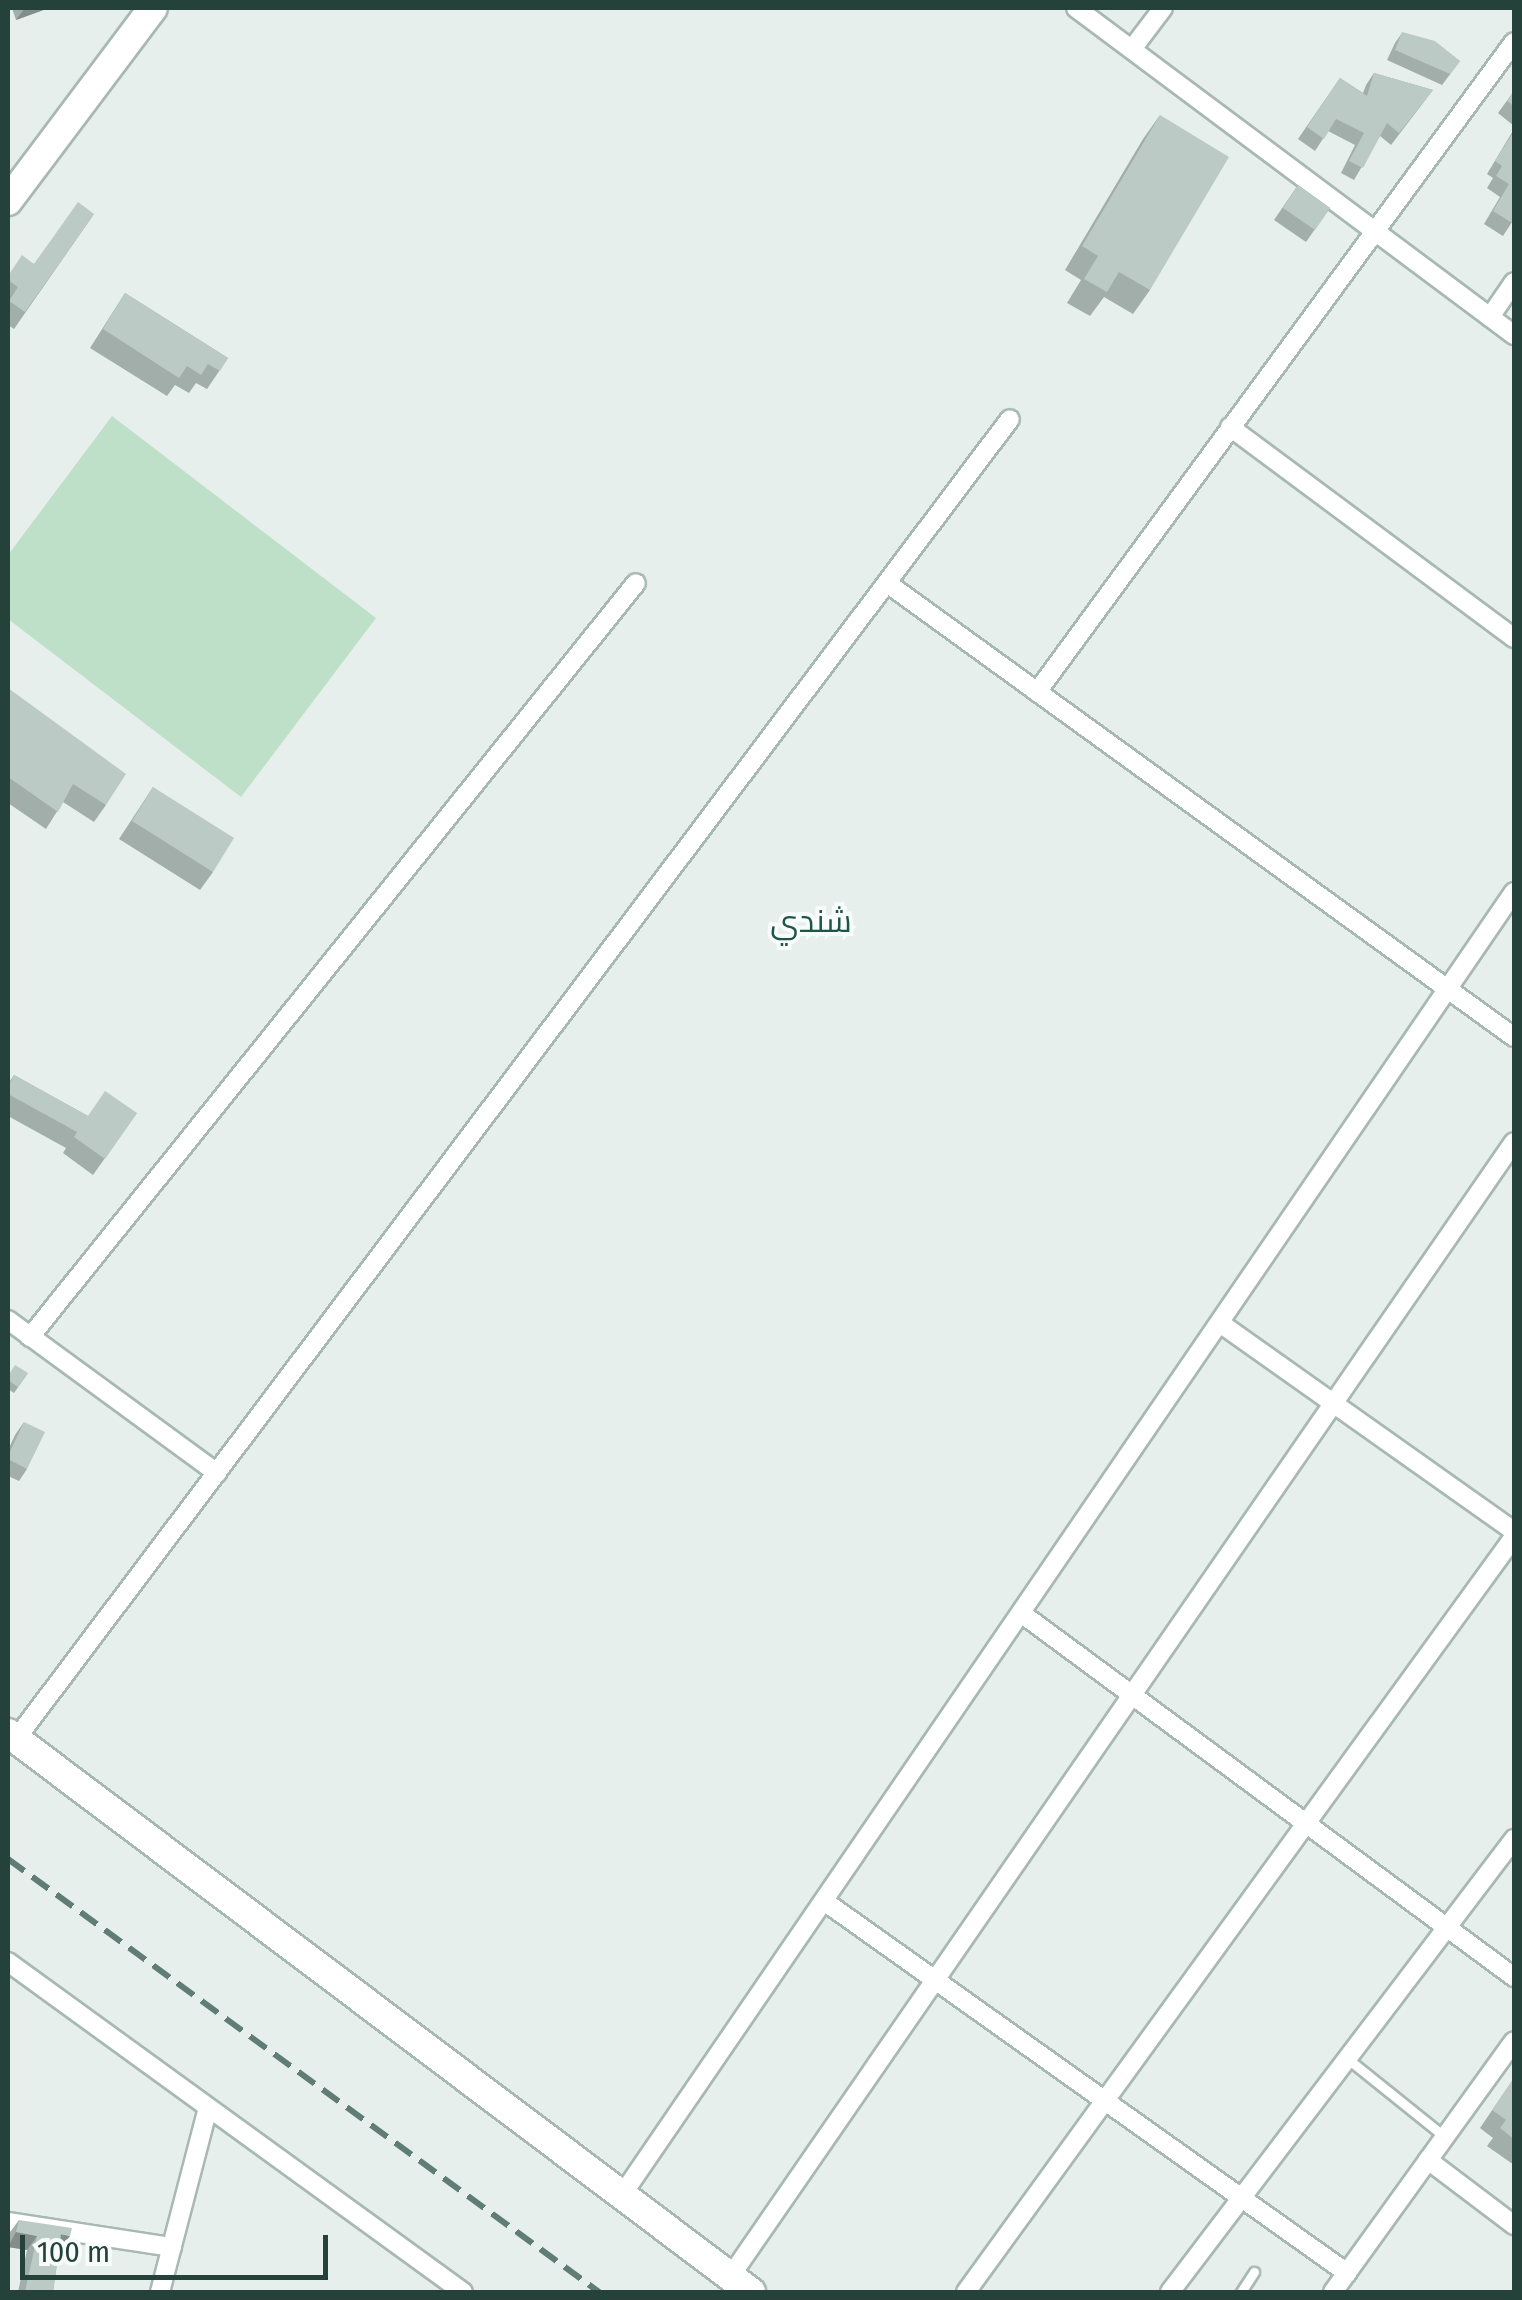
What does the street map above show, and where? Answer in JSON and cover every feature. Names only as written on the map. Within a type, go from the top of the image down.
[{"type":"street","points":[[8,201],[153,8]]},
{"type":"street","points":[[1076,8],[1514,336]]},
{"type":"street","points":[[1132,49],[1164,8]]},
{"type":"street","points":[[1037,692],[1514,42]]},
{"type":"street","points":[[1490,317],[1514,282]]},
{"type":"street","points":[[1010,420],[216,1473],[12,1736],[741,2285],[936,1980],[1514,1142]]},
{"type":"street","points":[[1230,427],[1514,638]]},
{"type":"street","points":[[30,1337],[636,583]]},
{"type":"street","points":[[886,583],[1446,992],[1514,1037]]},
{"type":"street","points":[[622,2196],[1514,892]]},
{"type":"street","points":[[8,1320],[216,1473]]},
{"type":"street","points":[[966,2292],[1514,1534],[1220,1323]]},
{"type":"street","points":[[1021,1613],[1514,1977]]},
{"type":"street","points":[[1170,2292],[1514,1839]]},
{"type":"street","points":[[824,1901],[1347,2272]]},
{"type":"street","points":[[8,1962],[464,2292]]},
{"type":"street","points":[[1333,2292],[1514,2041]]},
{"type":"street","points":[[160,2292],[208,2108]]},
{"type":"street","points":[[1428,2160],[1514,2225]]},
{"type":"street","points":[[8,2222],[172,2247]]},
{"type":"lane","points":[[1348,2059],[1445,2137]]},
{"type":"lane","points":[[1240,2292],[1254,2272]]},
{"type":"green space","points":[[112,416],[376,618],[241,797],[8,619],[8,555]]},
{"type":"building","points":[[1402,32],[1435,41],[1460,61],[1450,74],[1395,50]]},
{"type":"building","points":[[1374,73],[1433,90],[1399,133],[1387,123],[1363,168],[1349,161],[1364,133],[1336,119],[1324,139],[1307,127],[1340,78],[1367,96]]},
{"type":"building","points":[[1160,115],[1229,157],[1150,290],[1119,272],[1107,292],[1084,279],[1098,256],[1082,246]]},
{"type":"building","points":[[1514,131],[1512,223],[1493,211],[1509,184],[1496,176],[1502,166],[1495,161]]},
{"type":"building","points":[[1298,185],[1330,208],[1315,230],[1283,208]]},
{"type":"building","points":[[78,202],[94,214],[25,312],[9,301],[18,287],[8,276],[22,255],[34,264]]},
{"type":"building","points":[[125,293],[228,358],[220,371],[208,364],[201,375],[187,366],[179,378],[103,329]]},
{"type":"building","points":[[8,688],[126,774],[106,805],[73,784],[58,812],[8,777]]},
{"type":"building","points":[[153,787],[234,838],[213,872],[132,821]]},
{"type":"building","points":[[14,1075],[88,1116],[105,1091],[137,1113],[105,1159],[74,1137],[77,1132],[8,1094]]},
{"type":"building","points":[[15,1365],[28,1373],[18,1387],[8,1380]]},
{"type":"building","points":[[24,1422],[45,1432],[27,1469],[8,1459]]},
{"type":"building","points":[[1514,2078],[1514,2139],[1500,2128],[1506,2120],[1492,2110]]},
{"type":"building","points":[[19,2220],[72,2228],[70,2236],[61,2234],[53,2292],[25,2292],[37,2236],[16,2232]]},
{"type":"railway","points":[[8,1859],[599,2292]]},
{"type":"district","name":"شندي","points":[[811,921]]}]
